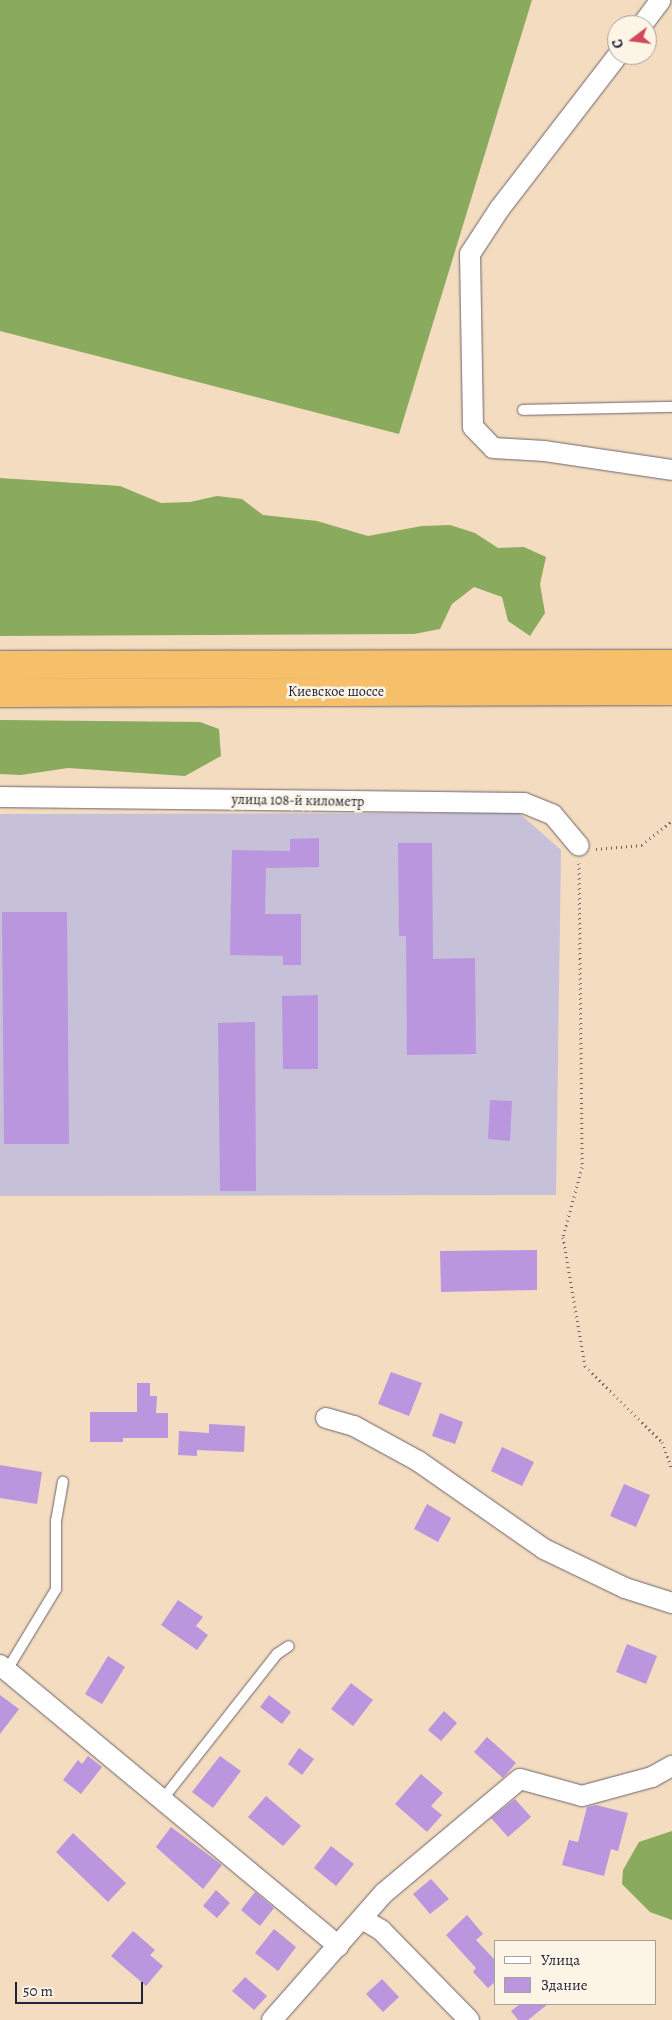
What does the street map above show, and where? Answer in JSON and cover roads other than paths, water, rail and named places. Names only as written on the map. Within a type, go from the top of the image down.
[{"type":"highway","name":"Киевское шоссе","points":[[0,665],[672,664]]},
{"type":"highway","name":"Киевское шоссе","points":[[0,693],[672,691]]},
{"type":"street","points":[[650,15],[661,0]]},
{"type":"street","points":[[610,65],[500,208],[470,254],[474,427],[493,448],[545,450],[672,470]]},
{"type":"street","name":"улица 108-й километр","points":[[0,797],[524,804],[553,816],[579,846]]},
{"type":"street","points":[[326,1418],[354,1426],[418,1461],[544,1549],[625,1588],[672,1603]]},
{"type":"street","points":[[4,1668],[338,1946]]},
{"type":"street","points":[[272,2020],[384,1893],[520,1779],[582,1796],[652,1777],[672,1766]]},
{"type":"street","points":[[362,1918],[381,1930],[469,2020]]},
{"type":"lane","points":[[523,410],[672,407]]},
{"type":"lane","points":[[4,1668],[56,1589],[56,1521],[63,1482]]},
{"type":"lane","points":[[162,1800],[277,1654],[288,1646]]}]
